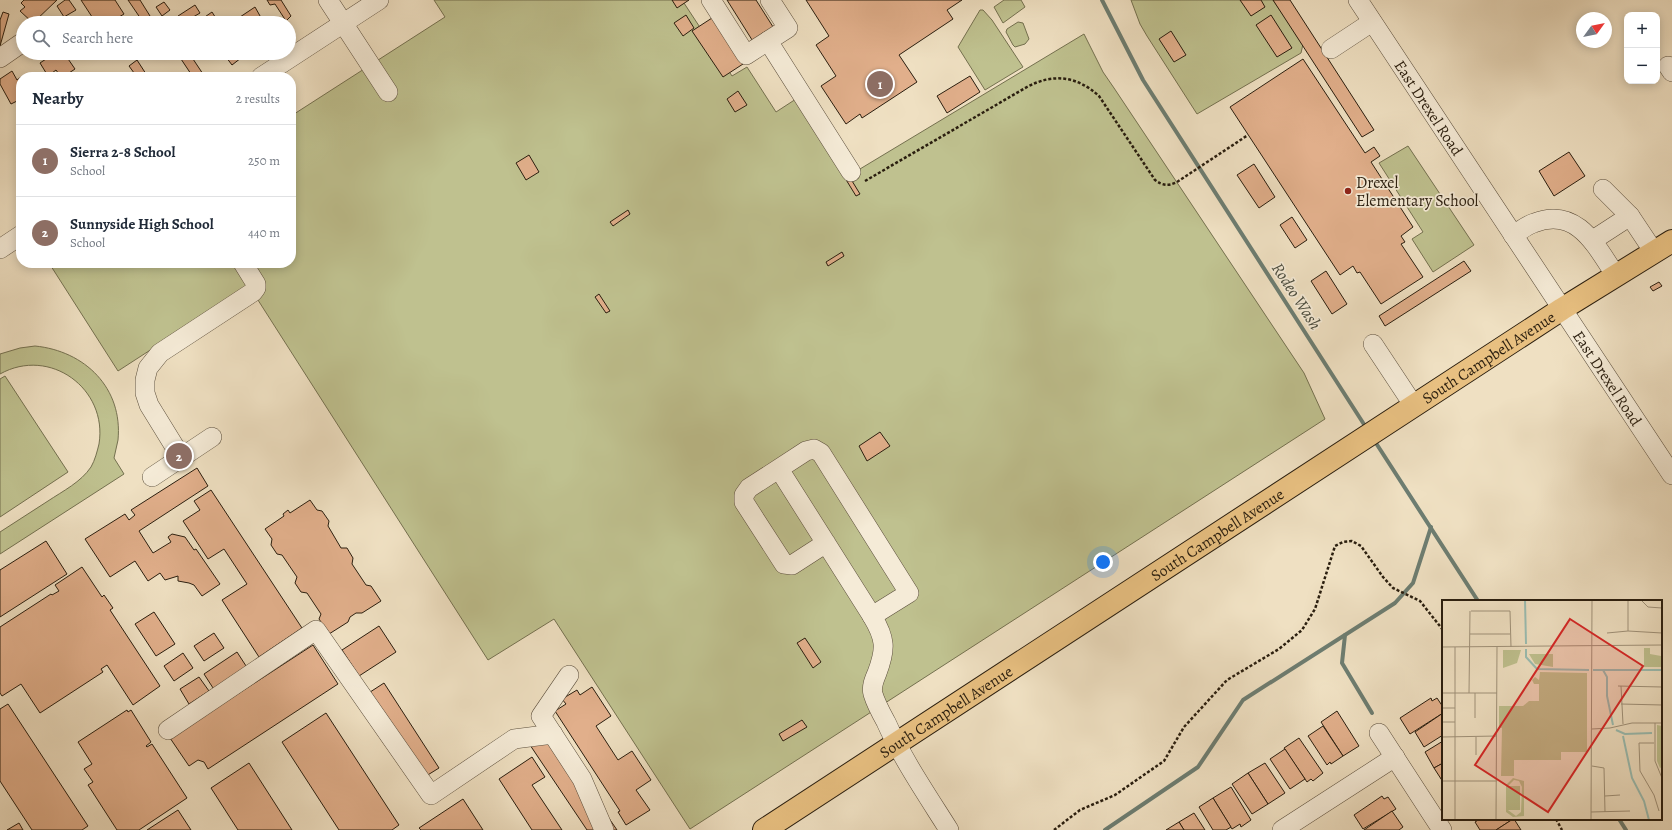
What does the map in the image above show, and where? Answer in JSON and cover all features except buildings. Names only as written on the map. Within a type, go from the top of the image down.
[{"type":"main road","name":"South Campbell Avenue","points":[[764,830],[1562,309],[1663,246]]},
{"type":"street","points":[[328,0],[388,92]]},
{"type":"street","points":[[296,54],[380,0]]},
{"type":"street","points":[[711,0],[746,55],[788,28],[770,0]]},
{"type":"street","name":"East Drexel Road","points":[[1358,0],[1672,475]]},
{"type":"street","points":[[1331,49],[1372,22]]},
{"type":"street","points":[[768,41],[851,172]]},
{"type":"street","points":[[0,58],[16,47]]},
{"type":"street","points":[[269,72],[287,60]]},
{"type":"street","points":[[1603,188],[1630,216],[1663,246]]},
{"type":"street","points":[[1593,240],[1630,216]]},
{"type":"street","points":[[1513,235],[1532,223],[1539,221],[1563,220],[1578,226],[1593,240],[1616,276]]},
{"type":"street","points":[[0,249],[16,238]]},
{"type":"street","points":[[181,457],[149,405],[145,393],[145,380],[148,368],[160,353],[253,292],[256,288],[256,284],[246,268]]},
{"type":"street","points":[[1373,344],[1414,406]]},
{"type":"street","points":[[152,477],[212,437]]},
{"type":"street","points":[[826,543],[792,565],[784,564],[744,502],[744,495],[749,488],[806,451],[814,448],[821,453],[909,592],[872,616]]},
{"type":"street","points":[[779,469],[882,634],[884,649],[873,684],[876,704],[896,744],[949,830]]},
{"type":"street","points":[[168,730],[316,630],[431,795],[514,739],[553,734]]},
{"type":"street","points":[[568,675],[541,716],[582,779],[604,830]]},
{"type":"street","points":[[1379,733],[1442,830]]},
{"type":"street","points":[[1282,830],[1395,757]]},
{"type":"path","points":[[851,172],[858,184],[1040,80],[1058,78],[1074,81],[1091,90],[1106,106],[1155,180],[1164,185],[1177,182],[1248,135]]},
{"type":"path","points":[[1054,830],[1080,810],[1116,795],[1164,761],[1184,727],[1227,680],[1278,648],[1302,630],[1315,609],[1335,546],[1343,542],[1352,541],[1361,546],[1383,577],[1393,588],[1420,601],[1442,629]]},
{"type":"path","points":[[1557,820],[1562,830]]},
{"type":"green space","points":[[434,0],[682,0],[732,76],[747,67],[776,112],[796,99],[845,178],[1084,34],[1103,72],[1304,373],[1325,419],[690,829],[554,619],[488,660],[249,286],[118,371],[52,268],[296,268],[296,113],[445,17]]},
{"type":"green space","points":[[1004,0],[1021,0],[1025,7],[1003,23],[994,7]]},
{"type":"green space","points":[[1131,0],[1273,0],[1303,44],[1301,53],[1197,114],[1140,24]]},
{"type":"green space","points":[[980,10],[983,10],[992,20],[1023,67],[985,90],[958,47]]},
{"type":"green space","points":[[1018,22],[1023,23],[1029,39],[1025,44],[1015,47],[1006,32],[1007,29]]},
{"type":"green space","points":[[1408,146],[1474,245],[1433,272],[1412,239],[1423,232],[1379,163]]},
{"type":"green space","points":[[35,346],[53,349],[70,355],[85,364],[97,375],[107,389],[114,404],[118,421],[118,440],[114,458],[124,474],[0,554],[0,532],[77,482],[91,467],[99,444],[99,424],[94,406],[85,390],[72,378],[56,369],[38,365],[19,367],[0,374],[0,354],[20,348]]},
{"type":"green space","points":[[5,376],[68,472],[0,517],[0,379]]},
{"type":"waterway","name":"Rodeo Wash","points":[[1102,0],[1143,80],[1367,429]]},
{"type":"waterway","name":"Rodeo Wash","points":[[1374,440],[1477,600]]},
{"type":"waterway","points":[[1105,830],[1198,767],[1243,700],[1395,603],[1413,583],[1431,527]]},
{"type":"waterway","points":[[1345,635],[1342,663],[1372,713]]},
{"type":"waterway","name":"Rodeo Wash","points":[[1620,820],[1626,830]]},
{"type":"place","name":"Sierra 2-8 School","points":[[880,84]]},
{"type":"place","name":"Drexel Elementary School","points":[[1348,191]]},
{"type":"place","name":"Sunnyside High School","points":[[179,456]]}]
